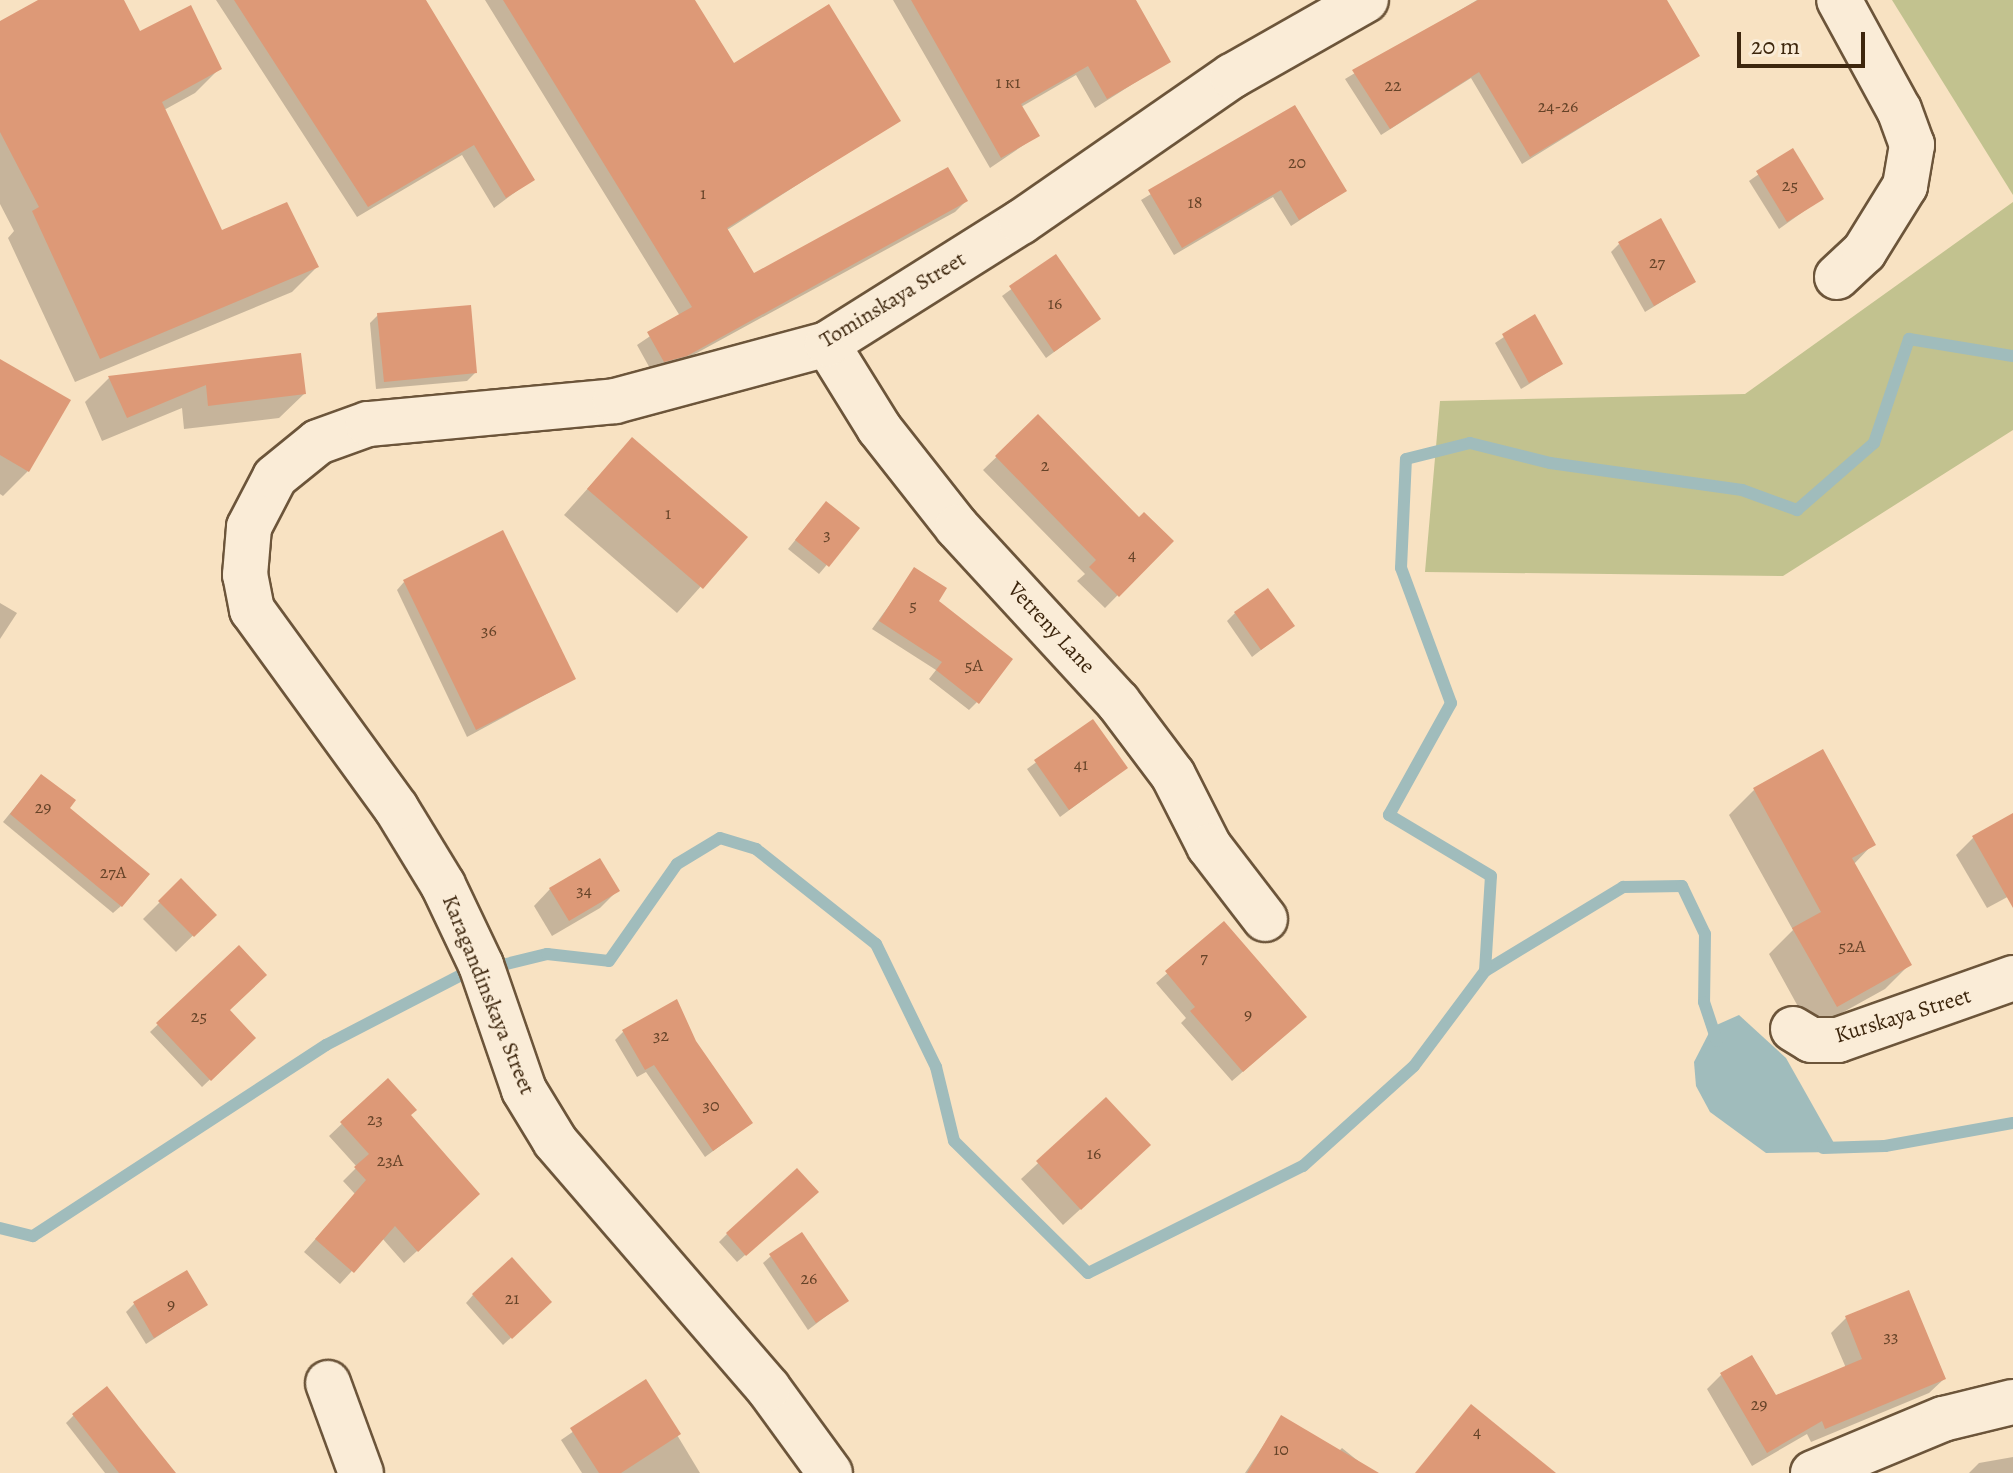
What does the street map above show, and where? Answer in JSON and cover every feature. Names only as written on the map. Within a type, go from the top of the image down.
[{"type":"street","name":"Tominskaya Street","points":[[275,477],[318,442],[368,424],[615,401],[827,344],[1021,222],[1232,76],[1366,0]]},
{"type":"street","points":[[1837,277],[1864,252],[1905,186],[1912,145],[1899,110],[1839,0]]},
{"type":"street","name":"Vetreny Lane","points":[[827,344],[879,428],[957,527],[1118,702],[1173,775],[1209,846],[1265,919]]},
{"type":"street","name":"Karagandinskaya Street","points":[[275,477],[249,527],[245,575],[252,610],[396,808],[443,885],[481,965],[524,1090],[555,1141],[768,1388],[830,1473]]},
{"type":"street","name":"Kurskaya Street","points":[[1793,1029],[1811,1040],[1838,1040],[2013,978]]},
{"type":"street","points":[[328,1383],[361,1473]]},
{"type":"street","points":[[1813,1473],[1943,1419],[2013,1402]]},
{"type":"green space","points":[[1892,0],[2013,0],[2013,195]]},
{"type":"green space","points":[[2013,202],[2013,430],[1783,576],[1425,572],[1440,401],[1745,394]]},
{"type":"water","points":[[1739,1015],[1786,1058],[1839,1152],[1766,1153],[1710,1112],[1696,1086],[1694,1062],[1712,1027]]},
{"type":"building","points":[[38,0],[124,0],[140,31],[191,5],[222,69],[162,102],[222,230],[287,202],[319,267],[100,359],[32,211],[39,207],[0,132],[0,21]]},
{"type":"building","points":[[234,0],[426,0],[535,180],[506,198],[474,145],[368,207]]},
{"type":"building","points":[[503,0],[695,0],[734,63],[829,4],[901,121],[727,228],[754,273],[948,167],[968,201],[687,356],[664,362],[647,332],[692,307]]},
{"type":"building","points":[[911,0],[1136,0],[1171,62],[1107,99],[1088,66],[1021,104],[1040,136],[1001,158]]},
{"type":"building","points":[[1478,0],[1667,0],[1700,56],[1530,157],[1479,72],[1390,129],[1352,70]]},
{"type":"building","points":[[1295,105],[1347,191],[1299,220],[1281,190],[1182,248],[1148,190]]},
{"type":"building","points":[[1793,148],[1824,199],[1787,222],[1756,171]]},
{"type":"building","points":[[1661,218],[1696,282],[1654,306],[1618,242]]},
{"type":"building","points":[[1056,254],[1101,319],[1054,352],[1009,286]]},
{"type":"building","points":[[471,305],[477,373],[384,382],[377,313]]},
{"type":"building","points":[[1535,314],[1563,364],[1529,383],[1502,334]]},
{"type":"building","points":[[301,353],[306,394],[208,406],[206,385],[127,418],[108,376]]},
{"type":"building","points":[[0,359],[71,400],[29,472],[0,455]]},
{"type":"building","points":[[1038,414],[1139,517],[1144,512],[1174,541],[1119,597],[1089,567],[1096,560],[995,456]]},
{"type":"building","points":[[632,437],[748,537],[703,589],[587,489]]},
{"type":"building","points":[[826,501],[860,528],[829,567],[795,540]]},
{"type":"building","points":[[503,530],[576,679],[476,730],[403,580]]},
{"type":"building","points":[[914,567],[947,588],[939,601],[1013,659],[979,704],[936,670],[942,662],[879,621]]},
{"type":"building","points":[[1268,588],[1295,626],[1261,650],[1234,612]]},
{"type":"building","points":[[1093,719],[1128,768],[1069,810],[1034,760]]},
{"type":"building","points":[[1823,749],[1876,845],[1852,858],[1912,965],[1837,1007],[1792,928],[1821,912],[1753,788]]},
{"type":"building","points":[[41,774],[76,800],[70,808],[150,874],[122,907],[10,814]]},
{"type":"building","points":[[2013,813],[2013,908],[1972,836]]},
{"type":"building","points":[[600,858],[620,891],[569,921],[549,888]]},
{"type":"building","points":[[181,878],[217,915],[194,937],[158,901]]},
{"type":"building","points":[[1224,921],[1307,1017],[1243,1072],[1190,1011],[1195,1007],[1165,971]]},
{"type":"building","points":[[239,945],[267,975],[230,1010],[256,1038],[211,1081],[156,1023]]},
{"type":"building","points":[[677,999],[696,1041],[753,1123],[713,1151],[654,1065],[645,1070],[622,1030]]},
{"type":"building","points":[[388,1078],[417,1110],[411,1115],[480,1194],[418,1252],[395,1226],[354,1273],[315,1239],[366,1180],[354,1167],[369,1154],[340,1122]]},
{"type":"building","points":[[1106,1097],[1151,1145],[1081,1210],[1036,1161]]},
{"type":"building","points":[[797,1168],[819,1192],[746,1256],[726,1233]]},
{"type":"building","points":[[802,1232],[849,1301],[816,1323],[769,1254]]},
{"type":"building","points":[[512,1257],[552,1302],[512,1339],[472,1294]]},
{"type":"building","points":[[187,1270],[208,1305],[154,1338],[133,1302]]},
{"type":"building","points":[[1909,1290],[1946,1379],[1825,1429],[1822,1421],[1767,1453],[1720,1373],[1752,1355],[1776,1395],[1862,1359],[1845,1316]]},
{"type":"building","points":[[646,1379],[681,1434],[621,1473],[599,1473],[570,1428]]},
{"type":"building","points":[[107,1386],[176,1473],[119,1473],[72,1414]]},
{"type":"building","points":[[1471,1404],[1556,1473],[1415,1473]]},
{"type":"building","points":[[1281,1415],[1379,1473],[1247,1473]]},
{"type":"waterway","points":[[0,1228],[33,1236],[326,1045],[461,975],[547,954],[609,961],[677,864],[720,838],[756,849],[876,944],[936,1067],[954,1141],[1088,1273],[1303,1166],[1414,1066],[1485,971],[1491,876],[1389,815],[1451,703],[1401,568],[1406,459],[1470,443],[1550,463],[1742,490],[1797,510],[1874,443],[1909,339],[2013,356]]},
{"type":"waterway","points":[[1485,971],[1623,887],[1682,886],[1705,934],[1704,1002],[1717,1041]]},
{"type":"waterway","points":[[1823,1148],[1885,1146],[2013,1123]]}]
